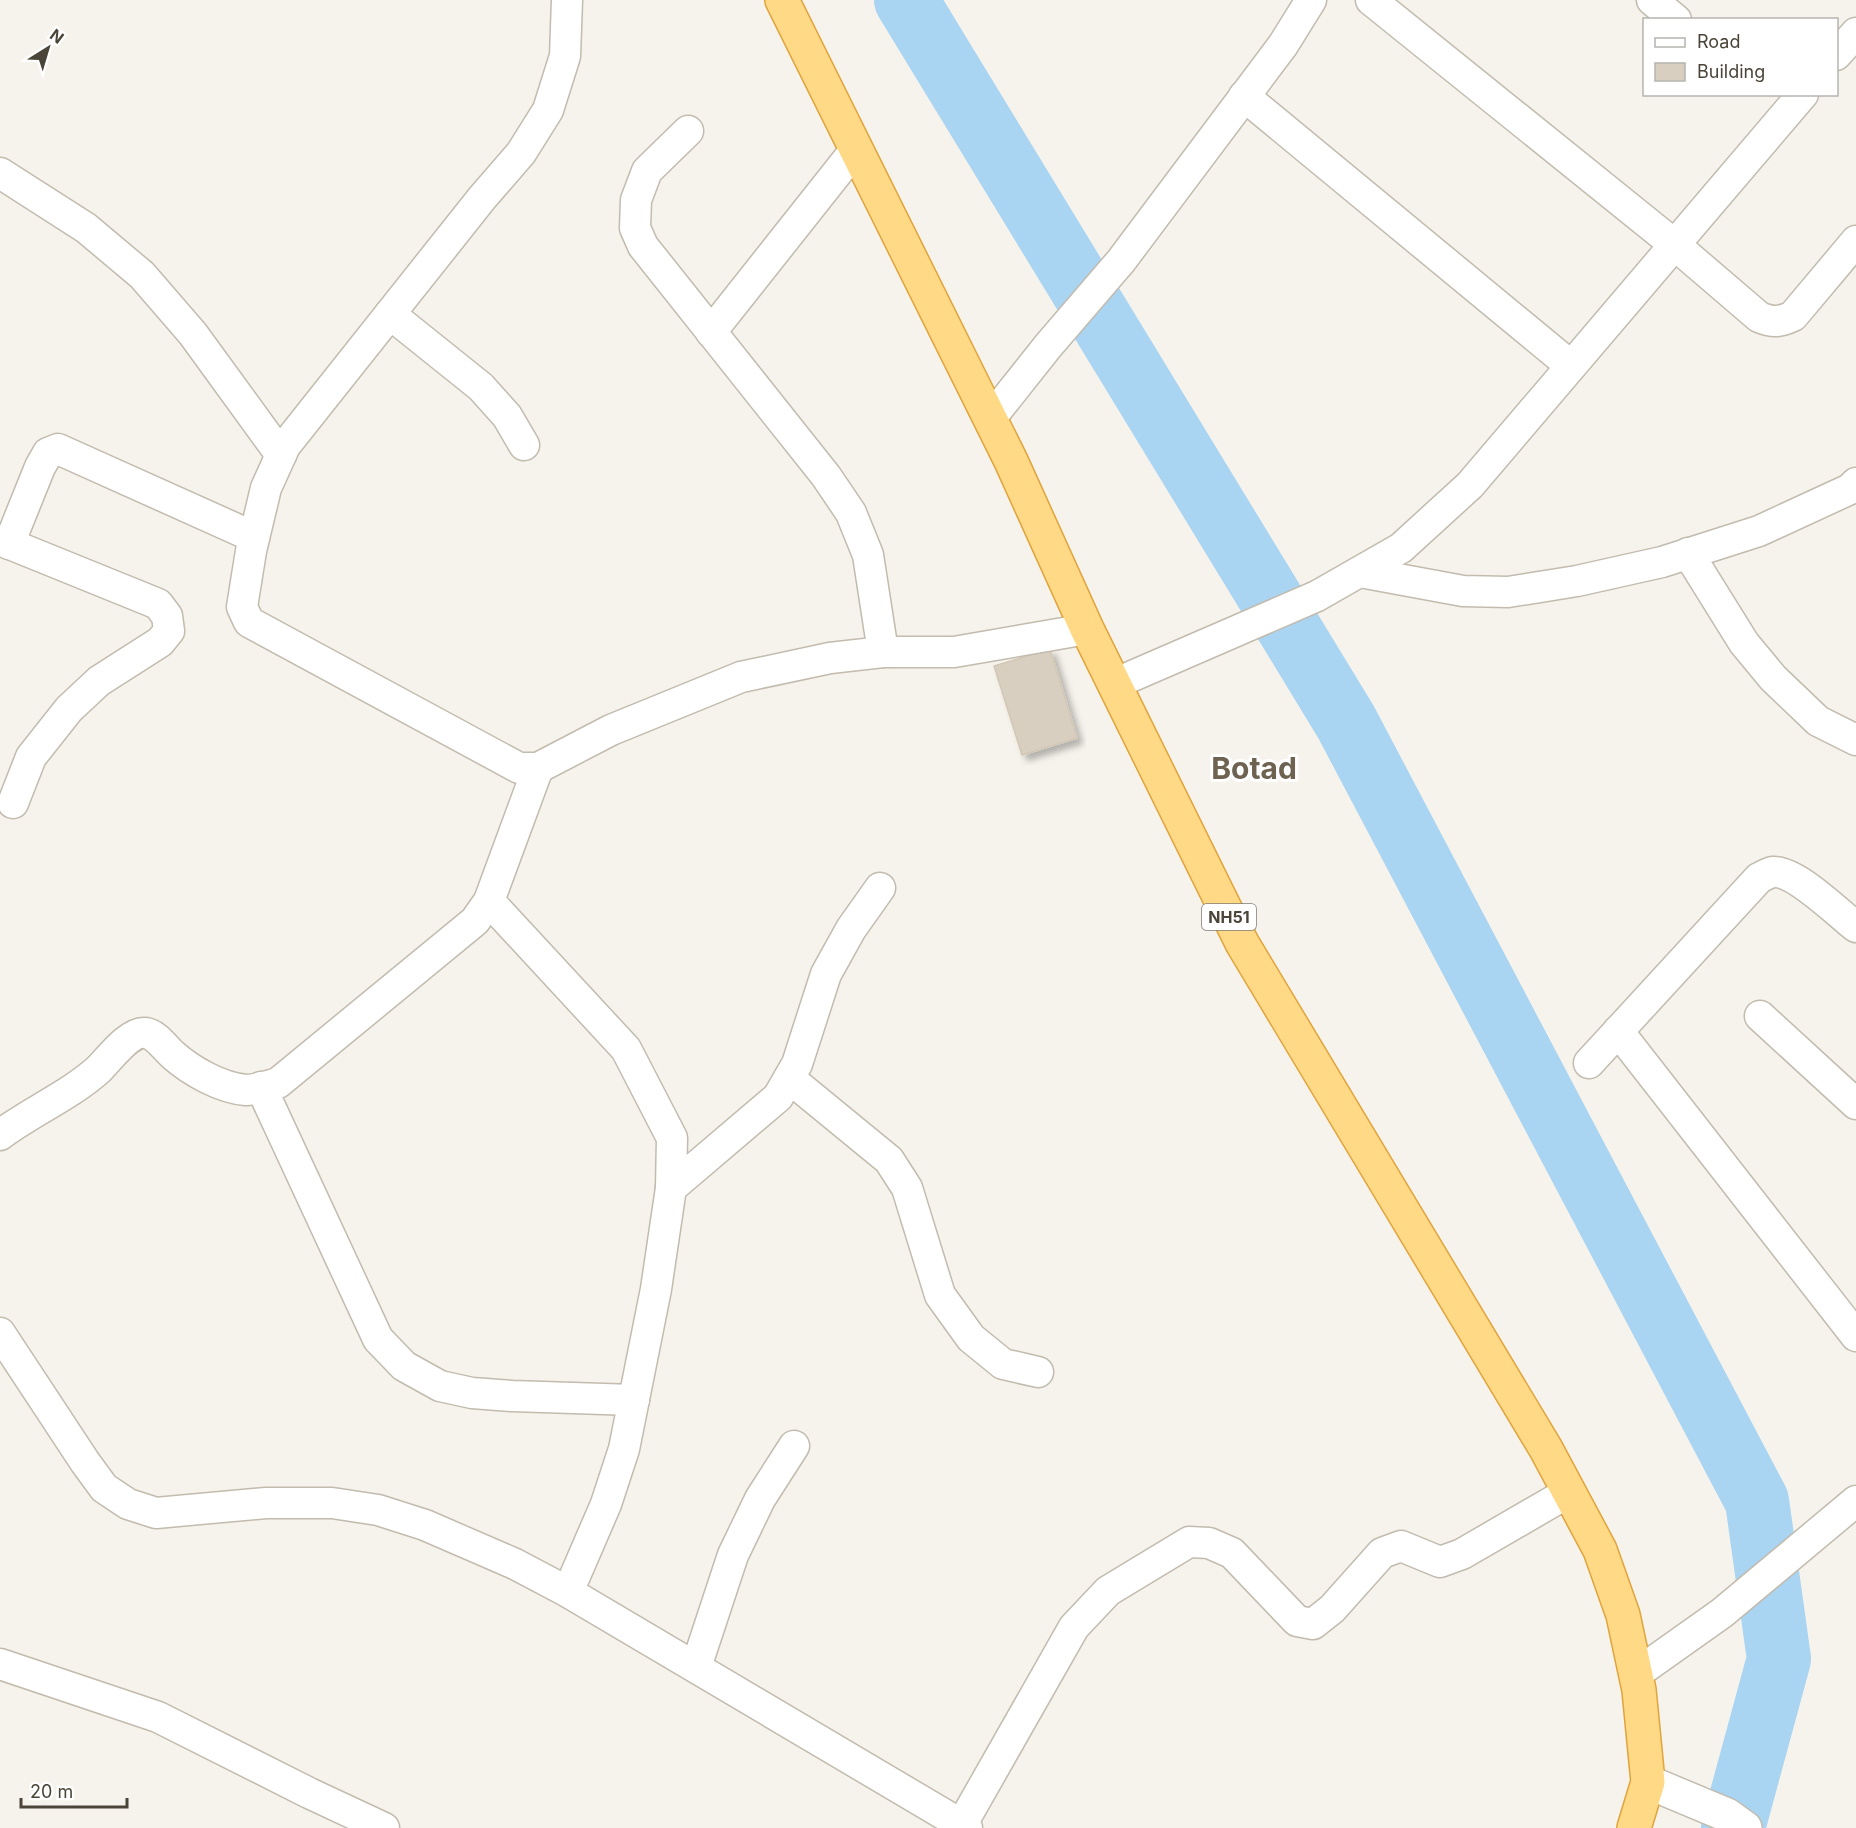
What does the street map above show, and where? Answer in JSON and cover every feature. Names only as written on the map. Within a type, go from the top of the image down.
[{"type":"highway","name":"NH51","points":[[782,0],[990,419],[1087,629],[1242,944],[1546,1449],[1600,1550],[1623,1615],[1636,1674],[1644,1731],[1648,1782],[1634,1828]]},
{"type":"street","points":[[567,0],[565,56],[548,110],[521,153],[482,198],[285,446],[266,489],[254,537],[242,607],[249,622],[519,768],[538,768],[611,730],[741,677],[830,658],[884,652],[954,652],[1087,629]]},
{"type":"street","points":[[990,419],[1048,346],[1121,261],[1282,45],[1311,0]]},
{"type":"street","points":[[1371,0],[1675,244],[1759,317],[1770,322],[1781,321],[1793,316],[1856,241]]},
{"type":"street","points":[[1652,0],[1674,18]]},
{"type":"street","points":[[1838,53],[1856,33]]},
{"type":"street","points":[[1244,96],[1571,366]]},
{"type":"street","points":[[1114,684],[1317,596],[1401,548],[1470,485],[1675,244],[1786,100]]},
{"type":"street","points":[[688,131],[647,171],[636,200],[635,228],[643,246],[826,476],[851,513],[868,555],[884,652]]},
{"type":"street","points":[[711,332],[856,149]]},
{"type":"street","points":[[0,173],[86,228],[142,275],[193,334],[281,455]]},
{"type":"street","points":[[390,314],[481,387],[507,416],[524,445]]},
{"type":"street","points":[[13,803],[31,757],[69,709],[99,681],[160,642],[169,630],[168,615],[158,604],[5,542],[48,453],[58,449],[254,537]]},
{"type":"street","points":[[1360,572],[1463,591],[1508,592],[1577,581],[1662,562],[1759,531],[1850,489],[1856,483]]},
{"type":"street","points":[[1689,553],[1744,642],[1773,678],[1818,721],[1856,740]]},
{"type":"street","points":[[0,1135],[89,1077],[126,1041],[136,1034],[145,1032],[154,1037],[174,1056],[206,1076],[230,1087],[248,1090],[278,1083],[475,921],[489,901],[538,768]]},
{"type":"street","points":[[1589,1063],[1759,878],[1771,872],[1785,874],[1856,927]]},
{"type":"street","points":[[671,1188],[778,1097],[797,1064],[826,974],[851,929],[880,888]]},
{"type":"street","points":[[489,901],[626,1049],[672,1138],[671,1188],[656,1289],[624,1449],[606,1504],[568,1592]]},
{"type":"street","points":[[1760,1016],[1856,1104]]},
{"type":"street","points":[[1618,1031],[1856,1336]]},
{"type":"street","points":[[789,1078],[889,1160],[907,1188],[940,1295],[971,1338],[1002,1364],[1038,1372]]},
{"type":"street","points":[[261,1087],[378,1339],[404,1366],[440,1386],[472,1393],[634,1400]]},
{"type":"street","points":[[0,1333],[104,1488],[128,1504],[156,1513],[266,1503],[332,1503],[378,1510],[435,1529],[514,1564],[568,1592],[964,1826],[1074,1627],[1108,1591],[1190,1542],[1209,1543],[1232,1553],[1297,1621],[1313,1624],[1332,1609],[1382,1553],[1401,1546],[1440,1562],[1462,1554],[1569,1492]]},
{"type":"street","points":[[696,1667],[733,1555],[760,1499],[794,1446]]},
{"type":"street","points":[[1636,1674],[1722,1613],[1854,1509]]},
{"type":"street","points":[[0,1664],[158,1717],[384,1828]]},
{"type":"street","points":[[1648,1782],[1736,1822]]},
{"type":"building","points":[[1050,649],[1077,738],[1022,755],[994,666]]},
{"type":"waterway","points":[[906,0],[1346,722],[1757,1501],[1779,1659],[1733,1828]]},
{"type":"district","name":"Botad","points":[[1254,769]]}]
